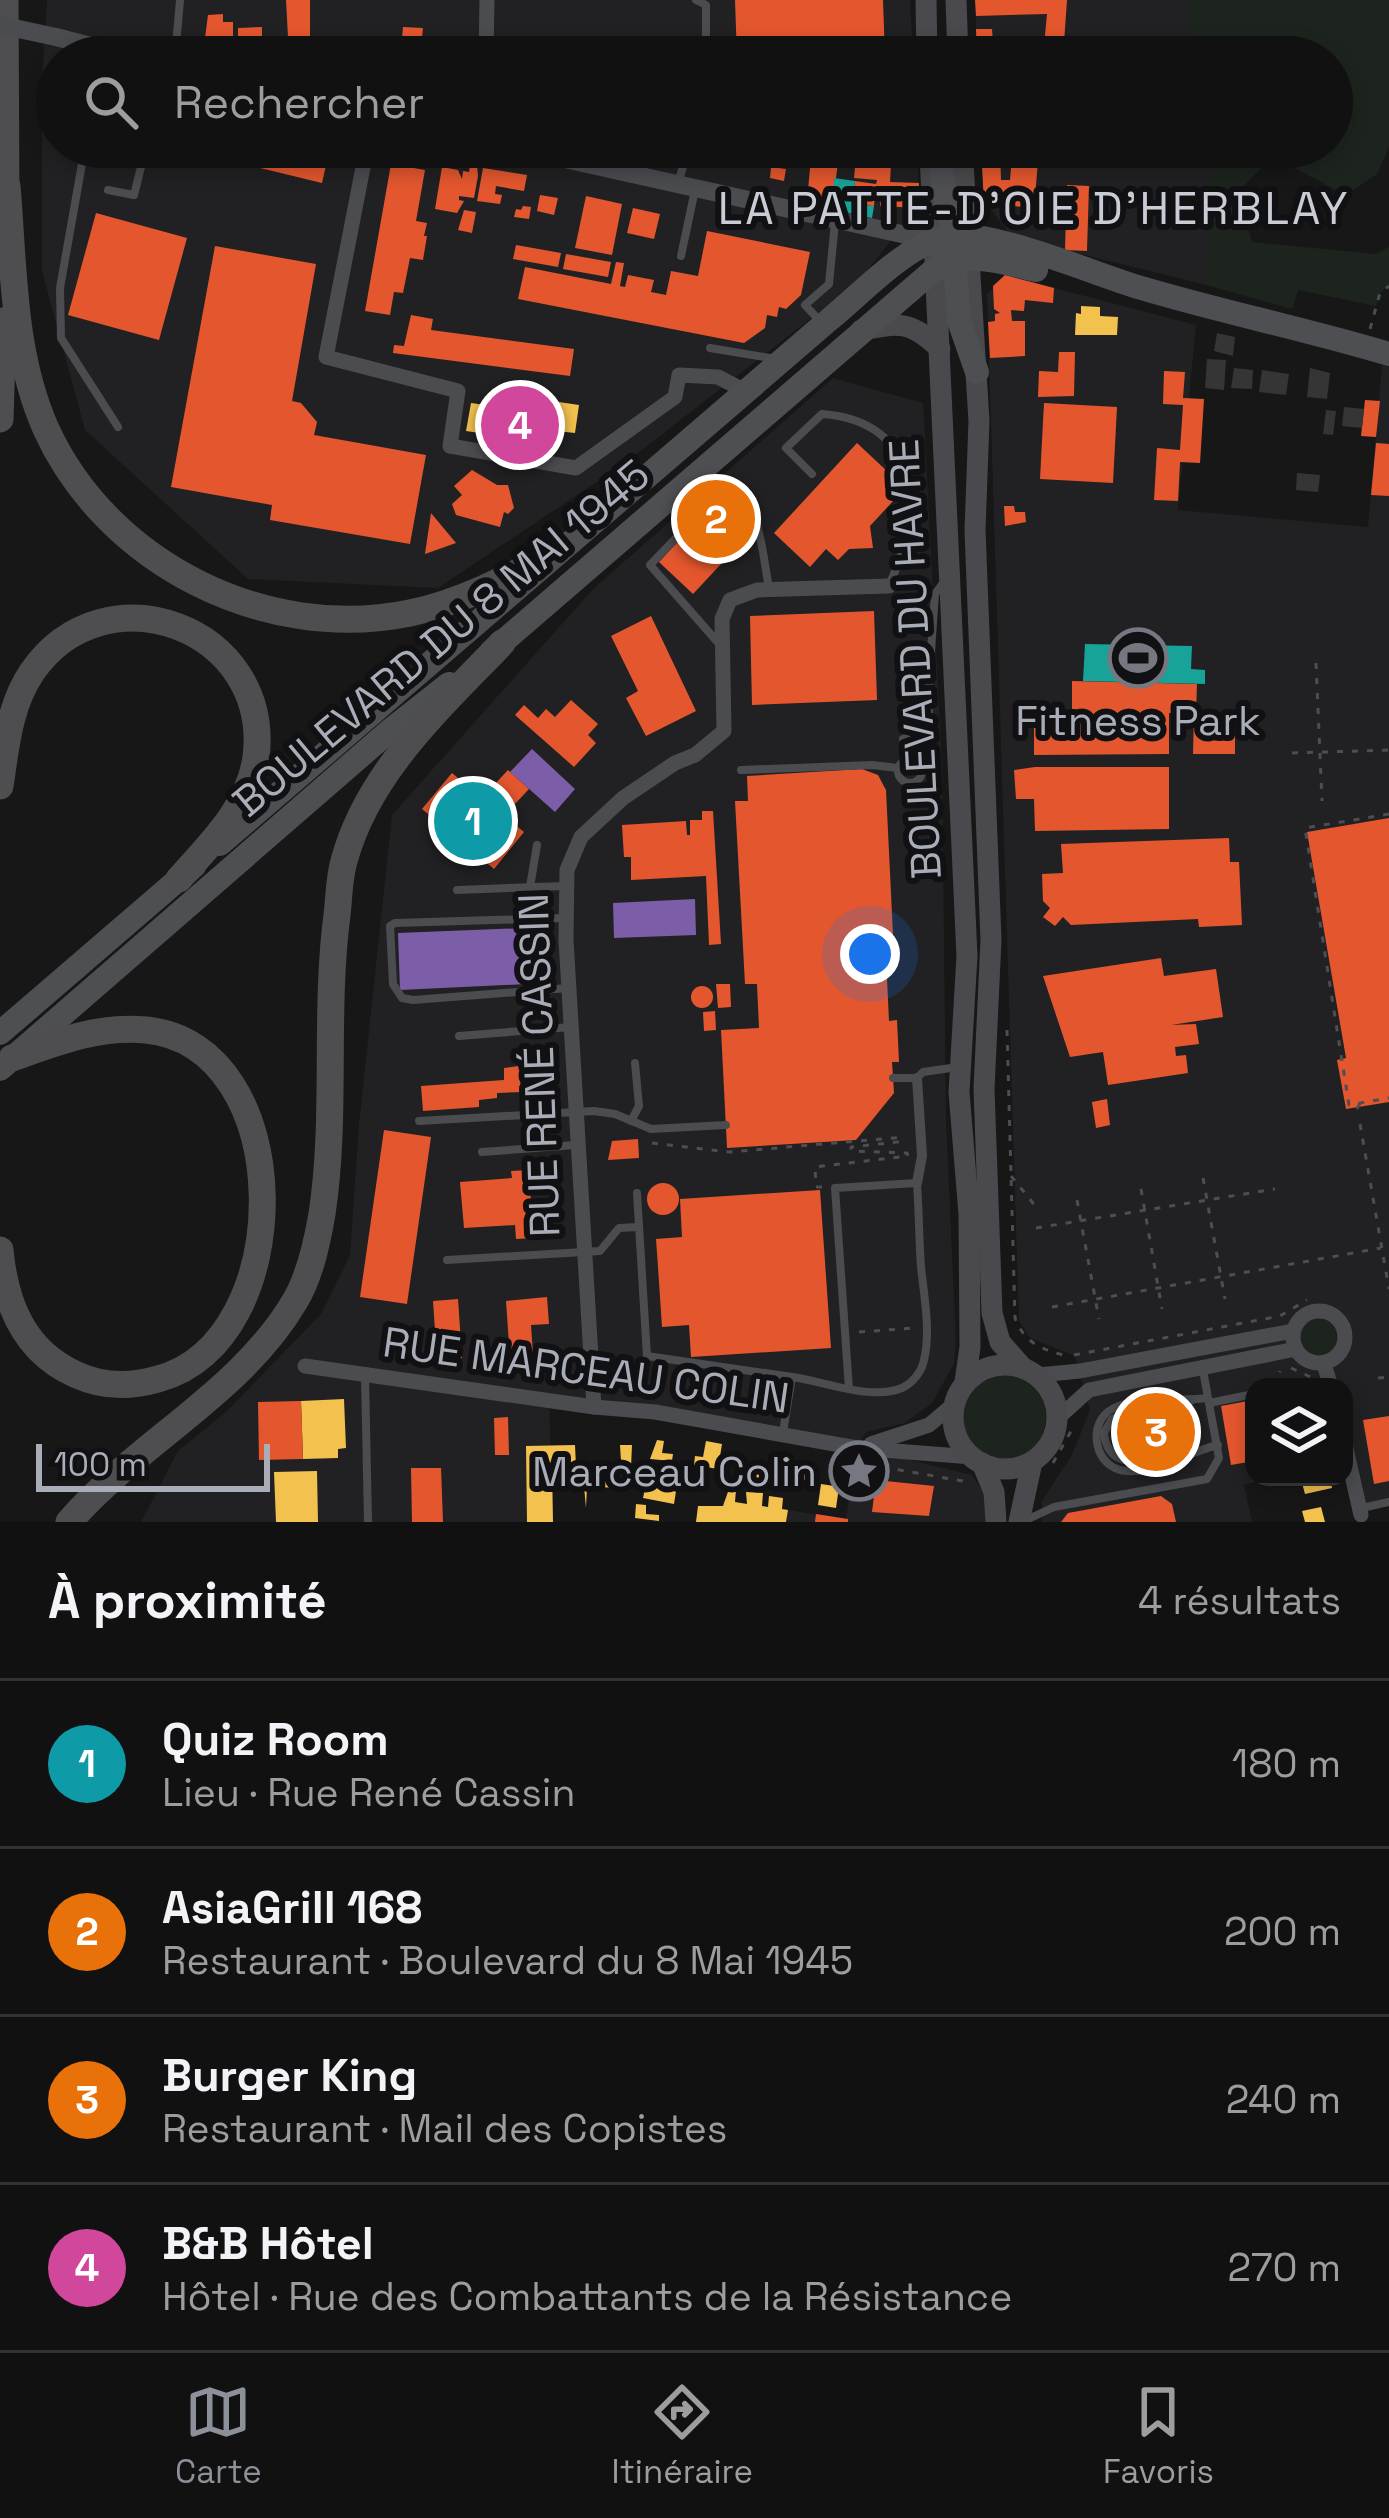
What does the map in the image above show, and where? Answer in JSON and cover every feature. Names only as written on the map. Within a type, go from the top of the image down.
[{"type":"highway","points":[[0,418],[7,186],[5,0]]},
{"type":"highway","points":[[7,186],[21,352],[45,426],[71,477],[114,526],[148,554],[206,589],[268,610],[348,620],[412,613],[546,561]]},
{"type":"highway","points":[[0,786],[10,721],[20,694],[32,672],[65,638],[88,627],[132,617],[156,619],[198,634],[233,666],[245,687],[256,734],[256,760],[236,809],[179,879]]},
{"type":"highway","points":[[69,1522],[96,1490],[246,1365],[296,1300],[317,1243],[327,1179],[332,954],[343,863],[358,821],[390,765],[502,643]]},
{"type":"highway","points":[[0,1250],[9,1303],[43,1355],[98,1382],[136,1384],[186,1368],[232,1323],[253,1273],[261,1216],[256,1149],[242,1101],[220,1070],[196,1049],[144,1029],[76,1035],[4,1054]]},
{"type":"main road","points":[[926,0],[927,36]]},
{"type":"main road","points":[[956,0],[957,36]]},
{"type":"main road","points":[[938,168],[959,321],[977,372]]},
{"type":"main road","name":"BOULEVARD DU HAVRE","points":[[960,168],[940,350],[967,956],[959,1067],[969,1214],[970,1347],[965,1382]]},
{"type":"main road","points":[[952,250],[1062,261],[1138,287],[1379,345]]},
{"type":"main road","name":"BOULEVARD DU 8 MAI 1945","points":[[4,1054],[43,995],[823,325],[903,260],[952,250]]},
{"type":"main road","name":"BOULEVARD DU 8 MAI 1945","points":[[4,1054],[43,1030],[387,733],[502,643],[952,250]]},
{"type":"main road","points":[[860,330],[904,324],[920,331],[940,350]]},
{"type":"main road","name":"BOULEVARD DU HAVRE","points":[[977,372],[975,530],[991,940],[984,1089],[992,1313],[1000,1342],[1030,1371]]},
{"type":"main road","points":[[546,561],[560,592]]},
{"type":"main road","points":[[996,1522],[994,1492],[956,1433],[955,1404],[965,1382],[996,1365],[1030,1371],[1053,1394],[1058,1418],[1053,1438],[1032,1462],[1021,1522]]},
{"type":"main road","points":[[977,1460],[1007,1469],[1032,1462]]},
{"type":"street","points":[[486,36],[487,0]]},
{"type":"street","points":[[0,25],[51,36]]},
{"type":"street","points":[[364,168],[326,357],[458,391],[450,446],[576,468],[675,397],[680,375],[718,377],[747,392]]},
{"type":"street","points":[[603,168],[952,250]]},
{"type":"street","name":"RUE RENÉ CASSIN","points":[[594,1407],[566,918],[566,886],[574,852],[593,823],[724,731],[722,619],[737,594],[889,586]]},
{"type":"street","points":[[916,1183],[922,1156],[917,1078]]},
{"type":"street","points":[[1312,1312],[1329,1312],[1342,1323],[1344,1347],[1336,1359],[1324,1364],[1307,1361],[1296,1349],[1293,1331],[1312,1312]]},
{"type":"street","points":[[1030,1371],[1080,1371],[1293,1331]]},
{"type":"street","points":[[1058,1418],[1089,1390],[1296,1349]]},
{"type":"street","points":[[1324,1364],[1328,1378]]},
{"type":"street","name":"RUE MARCEAU COLIN","points":[[305,1366],[655,1412],[856,1448],[977,1460]]},
{"type":"street","name":"RUE MARCEAU COLIN","points":[[856,1448],[929,1425],[955,1404]]},
{"type":"street","points":[[1353,1481],[1362,1516]]},
{"type":"lane","points":[[177,36],[180,0]]},
{"type":"lane","points":[[696,0],[706,5],[706,36]]},
{"type":"lane","points":[[81,168],[60,288],[61,338],[118,427]]},
{"type":"lane","points":[[108,190],[134,195],[141,168]]},
{"type":"lane","points":[[681,256],[687,168]]},
{"type":"lane","points":[[823,325],[805,305],[829,284],[835,220]]},
{"type":"lane","points":[[710,348],[784,360]]},
{"type":"lane","points":[[812,474],[786,448],[822,413],[848,416],[881,433],[900,452],[911,498],[902,560],[889,586]]},
{"type":"lane","points":[[724,649],[650,565],[726,486],[748,503],[769,589]]},
{"type":"lane","points":[[917,761],[930,739],[934,594],[951,572]]},
{"type":"lane","points":[[898,768],[905,759],[903,740],[930,728]]},
{"type":"lane","points":[[905,759],[917,761]]},
{"type":"lane","points":[[898,768],[902,781],[913,783],[922,771],[917,761]]},
{"type":"lane","points":[[741,770],[898,768]]},
{"type":"lane","points":[[530,887],[537,845]]},
{"type":"lane","points":[[457,890],[566,886]]},
{"type":"lane","points":[[566,918],[395,923],[390,926],[393,985],[402,998],[413,1000],[570,988]]},
{"type":"lane","points":[[459,1036],[573,1027]]},
{"type":"lane","points":[[631,1121],[639,1106],[634,1063]]},
{"type":"lane","points":[[893,1078],[917,1078],[923,1072],[959,1067]]},
{"type":"lane","points":[[419,1120],[576,1112],[615,1114],[650,1130],[726,1125]]},
{"type":"lane","points":[[482,1152],[578,1145]]},
{"type":"lane","points":[[637,1193],[647,1356],[849,1389],[896,1390],[913,1380],[924,1360],[916,1183],[836,1188],[849,1389]]},
{"type":"lane","points":[[447,1260],[600,1252],[620,1228],[639,1227]]},
{"type":"lane","points":[[1021,1522],[1054,1507],[1200,1482],[1214,1472],[1220,1458],[1202,1365]]},
{"type":"lane","points":[[365,1374],[368,1522]]},
{"type":"lane","points":[[783,1434],[792,1377]]},
{"type":"lane","points":[[1218,1445],[1178,1462],[1127,1472],[1105,1461],[1096,1439],[1100,1421],[1118,1407],[1177,1397],[1209,1401],[1245,1395]]},
{"type":"lane","points":[[1362,1516],[1389,1502]]},
{"type":"path","points":[[1379,345],[1380,293],[1389,286]]},
{"type":"path","points":[[1316,663],[1322,801]]},
{"type":"path","points":[[1292,753],[1389,750]]},
{"type":"path","points":[[1389,814],[1305,828],[1349,1105],[1389,1098]]},
{"type":"path","points":[[1006,1019],[1017,1325],[1030,1342],[1067,1356],[1280,1316],[1307,1300]]},
{"type":"path","points":[[1358,1106],[1364,1096]]},
{"type":"path","points":[[1360,1124],[1389,1289]]},
{"type":"path","points":[[650,1130],[651,1142],[729,1152],[907,1137],[907,1143],[850,1147],[851,1151],[908,1156],[815,1167],[816,1187],[836,1188]]},
{"type":"path","points":[[1010,1175],[1036,1208]]},
{"type":"path","points":[[1204,1178],[1225,1299]]},
{"type":"path","points":[[1141,1189],[1162,1309]]},
{"type":"path","points":[[1036,1228],[1275,1189]]},
{"type":"path","points":[[1077,1200],[1100,1319]]},
{"type":"path","points":[[1381,1240],[1389,1238]]},
{"type":"path","points":[[1052,1307],[1381,1248]]},
{"type":"path","points":[[845,1332],[925,1328]]},
{"type":"path","points":[[1067,1356],[1068,1364]]},
{"type":"path","points":[[1278,1378],[1280,1366],[1314,1378]]},
{"type":"path","points":[[1378,1378],[1389,1377]]},
{"type":"shaded area","points":[[47,0],[910,0],[912,36],[45,36]]},
{"type":"shaded area","points":[[975,0],[1191,0],[1193,36],[976,36]]},
{"type":"shaded area","points":[[1187,0],[1389,0],[1389,147],[1377,174],[1346,195],[1294,168],[1353,168],[1353,36],[1190,36]]},
{"type":"shaded area","points":[[42,168],[918,168],[919,205],[858,282],[625,463],[438,588],[248,579],[85,430],[42,271]]},
{"type":"shaded area","points":[[982,168],[1217,168],[1206,285],[1012,237],[983,199]]},
{"type":"shaded area","points":[[1209,168],[1262,168],[1245,184],[1244,215],[1252,242],[1375,254],[1389,247],[1389,286],[1380,293],[1376,306],[1298,290],[1292,309],[1206,285]]},
{"type":"shaded area","points":[[1005,275],[1196,325],[1178,510],[1368,527],[1382,365],[1389,367],[1389,1501],[1360,1507],[1353,1486],[1353,1378],[1245,1378],[1244,1485],[1252,1522],[1042,1522],[1042,1501],[1072,1455],[1090,1410],[1075,1356],[1030,1338],[1019,1321],[987,294]]},
{"type":"shaded area","points":[[833,378],[923,403],[942,764],[946,1120],[956,1341],[954,1364],[932,1403],[905,1423],[866,1432],[857,1447],[972,1475],[1003,1522],[721,1522],[723,1500],[846,1519],[856,1448],[549,1401],[553,1522],[141,1522],[178,1451],[226,1412],[321,1314],[350,1255],[392,815],[593,589]]},
{"type":"shaded area","points":[[1319,1320],[1332,1325],[1337,1338],[1332,1351],[1319,1356],[1306,1351],[1301,1338],[1306,1325]]},
{"type":"shaded area","points":[[1004,1375],[1034,1387],[1046,1417],[1034,1447],[1004,1459],[974,1447],[962,1417],[974,1387]]},
{"type":"building: Logements","points":[[1081,306],[1100,307],[1100,316],[1118,317],[1117,335],[1075,335]]},
{"type":"building: Logements","points":[[532,398],[579,405],[575,433],[538,429],[536,441],[466,431],[471,403],[530,411]]},
{"type":"building: Logements","points":[[344,1399],[346,1448],[338,1449],[338,1458],[303,1459],[301,1401]]},
{"type":"building: Logements","points":[[657,1440],[664,1441],[662,1453],[673,1454],[672,1461],[650,1459]]},
{"type":"building: Logements","points":[[706,1441],[722,1444],[718,1469],[694,1465],[695,1456],[703,1457]]},
{"type":"building: Logements","points":[[575,1445],[576,1467],[552,1467],[553,1522],[527,1522],[526,1446]]},
{"type":"building: Logements","points":[[620,1445],[632,1445],[630,1490],[621,1490],[621,1484],[619,1488],[598,1487],[599,1479],[622,1478]]},
{"type":"building: Logements","points":[[782,1458],[818,1471],[817,1481],[779,1478]]},
{"type":"building: Logements","points":[[746,1464],[772,1468],[769,1487],[743,1483]]},
{"type":"building: Logements","points":[[317,1471],[318,1522],[276,1522],[274,1472]]},
{"type":"building: Logements","points":[[836,1473],[852,1475],[850,1489],[839,1487],[836,1508],[818,1505],[821,1484],[834,1486]]},
{"type":"building: Logements","points":[[583,1475],[594,1475],[593,1486],[587,1486],[586,1508]]},
{"type":"building: Logements","points":[[647,1479],[677,1485],[674,1504],[643,1498]]},
{"type":"building: Logements","points":[[1303,1486],[1332,1486],[1332,1488],[1305,1494]]},
{"type":"building: Logements","points":[[729,1489],[736,1490],[735,1502],[747,1504],[746,1492],[763,1493],[762,1506],[768,1507],[769,1496],[783,1498],[786,1522],[696,1522],[698,1506],[723,1506]]},
{"type":"building: Logements","points":[[636,1504],[646,1505],[646,1514],[659,1515],[659,1521],[635,1518]]},
{"type":"building: Logements","points":[[1321,1507],[1325,1522],[1305,1522],[1302,1511]]},
{"type":"building: Commerces","points":[[286,0],[310,0],[310,36],[288,36]]},
{"type":"building: Commerces","points":[[735,0],[883,0],[884,36],[736,36]]},
{"type":"building: Commerces","points":[[975,0],[1067,0],[1064,36],[1045,36],[1047,14],[976,16]]},
{"type":"building: Commerces","points":[[223,14],[223,22],[233,22],[233,36],[205,36],[208,15]]},
{"type":"building: Commerces","points":[[262,27],[262,36],[238,36],[238,28]]},
{"type":"building: Commerces","points":[[403,27],[423,28],[422,36],[402,36]]},
{"type":"building: Commerces","points":[[976,29],[992,29],[992,36],[976,36]]},
{"type":"building: Commerces","points":[[260,168],[325,168],[322,183]]},
{"type":"building: Commerces","points":[[390,168],[425,170],[416,221],[427,223],[423,260],[410,258],[403,293],[394,292],[390,315],[365,311]]},
{"type":"building: Commerces","points":[[442,168],[458,170],[462,179],[463,171],[477,168],[474,198],[459,196],[464,201],[457,213],[435,209]]},
{"type":"building: Commerces","points":[[483,168],[527,175],[524,191],[496,186],[495,194],[502,195],[500,204],[477,201]]},
{"type":"building: Commerces","points":[[771,168],[786,169],[784,181],[770,178]]},
{"type":"building: Commerces","points":[[810,168],[837,168],[832,209],[819,206],[814,191],[808,190]]},
{"type":"building: Commerces","points":[[855,168],[891,168],[890,182],[919,183],[918,208],[880,206],[881,196],[875,196],[874,206],[853,204],[855,181],[876,184],[877,180],[854,178]]},
{"type":"building: Commerces","points":[[982,168],[1001,168],[1001,180],[1010,180],[1011,168],[1037,168],[1034,208],[984,203]]},
{"type":"building: Commerces","points":[[1067,185],[1089,186],[1087,251],[1065,250]]},
{"type":"building: Commerces","points":[[540,195],[558,198],[554,215],[537,211]]},
{"type":"building: Commerces","points":[[586,196],[622,204],[612,255],[575,248]]},
{"type":"building: Commerces","points":[[523,206],[531,207],[529,219],[514,217]]},
{"type":"building: Commerces","points":[[633,208],[660,214],[654,239],[627,233]]},
{"type":"building: Commerces","points":[[464,210],[476,212],[472,233],[458,230]]},
{"type":"building: Commerces","points":[[96,213],[187,238],[159,340],[68,315]]},
{"type":"building: Commerces","points":[[707,231],[810,252],[801,295],[786,309],[779,307],[777,317],[767,315],[765,328],[744,343],[518,299],[525,267],[611,284],[616,262],[624,263],[620,286],[625,287],[628,275],[654,280],[651,292],[666,295],[671,271],[698,276]]},
{"type":"building: Commerces","points":[[516,245],[561,253],[558,267],[513,259]]},
{"type":"building: Commerces","points":[[215,246],[316,264],[292,401],[301,403],[317,422],[314,435],[426,455],[410,544],[270,520],[272,505],[171,487]]},
{"type":"building: Commerces","points":[[566,254],[611,262],[608,277],[563,269]]},
{"type":"building: Commerces","points":[[1005,275],[1054,288],[1053,303],[1025,300],[1024,311],[1011,310],[1012,321],[1025,321],[1025,356],[990,358],[988,322],[1000,313],[994,309],[993,286]]},
{"type":"building: Commerces","points":[[411,315],[433,319],[431,330],[574,349],[570,376],[393,353],[394,345],[404,346]]},
{"type":"building: Commerces","points":[[1059,352],[1075,352],[1074,396],[1038,397],[1039,371],[1058,372]]},
{"type":"building: Commerces","points":[[1164,371],[1185,372],[1183,398],[1204,399],[1200,463],[1180,462],[1178,501],[1154,500],[1157,448],[1180,450],[1183,405],[1163,404]]},
{"type":"building: Commerces","points":[[1365,400],[1380,401],[1376,437],[1361,436]]},
{"type":"building: Commerces","points":[[1044,403],[1117,407],[1113,483],[1040,479]]},
{"type":"building: Commerces","points":[[857,443],[905,488],[870,526],[873,548],[849,549],[838,560],[826,549],[810,567],[774,533]]},
{"type":"building: Commerces","points":[[1376,443],[1389,444],[1389,496],[1371,495]]},
{"type":"building: Commerces","points":[[472,470],[497,485],[508,485],[514,508],[504,512],[500,527],[456,515],[452,504],[462,495],[454,486]]},
{"type":"building: Commerces","points":[[716,501],[750,533],[693,594],[659,562]]},
{"type":"building: Commerces","points":[[1004,506],[1025,512],[1026,522],[1005,526]]},
{"type":"building: Commerces","points":[[431,513],[456,543],[425,554]]},
{"type":"building: Commerces","points":[[874,611],[877,700],[752,705],[750,616]]},
{"type":"building: Commerces","points":[[651,616],[696,711],[646,736],[626,698],[638,691],[611,636]]},
{"type":"building: Commerces","points":[[1072,681],[1197,684],[1196,713],[1235,714],[1235,754],[1193,754],[1194,713],[1169,713],[1169,754],[1034,755],[1034,728],[1072,728]]},
{"type":"building: Commerces","points":[[571,700],[598,724],[588,735],[596,743],[574,767],[515,715],[524,705],[538,718],[546,709],[555,717]]},
{"type":"building: Commerces","points":[[1169,767],[1169,829],[1035,831],[1034,799],[1016,799],[1014,770]]},
{"type":"building: Commerces","points":[[862,769],[878,775],[886,790],[893,935],[885,936],[889,1021],[897,1020],[899,1062],[892,1062],[894,1093],[856,1140],[727,1148],[721,1030],[759,1028],[757,984],[745,984],[735,801],[748,801],[747,776]]},
{"type":"building: Commerces","points":[[508,770],[529,789],[515,804],[494,785]]},
{"type":"building: Commerces","points":[[452,773],[524,832],[494,869],[422,809]]},
{"type":"building: Commerces","points":[[702,811],[713,811],[721,944],[709,945],[706,876],[631,880],[631,857],[624,857],[622,825],[686,821],[690,835],[690,820],[702,820]]},
{"type":"building: Commerces","points":[[1389,818],[1389,1102],[1346,1109],[1337,1060],[1346,1058],[1307,832]]},
{"type":"building: Commerces","points":[[1229,838],[1230,862],[1239,862],[1242,925],[1199,927],[1198,919],[1071,925],[1063,917],[1055,926],[1043,917],[1050,908],[1043,901],[1042,874],[1063,873],[1061,844]]},
{"type":"building: Commerces","points":[[1161,958],[1164,976],[1216,969],[1223,1017],[1171,1025],[1196,1024],[1199,1044],[1175,1047],[1176,1056],[1186,1055],[1188,1073],[1108,1085],[1103,1052],[1070,1057],[1043,976]]},
{"type":"building: Commerces","points":[[716,984],[730,984],[731,1007],[718,1008]]},
{"type":"building: Commerces","points":[[702,986],[713,997],[702,1008],[691,997]]},
{"type":"building: Commerces","points":[[715,1011],[716,1030],[704,1031],[703,1012]]},
{"type":"building: Commerces","points":[[519,1066],[521,1092],[497,1093],[497,1098],[479,1100],[479,1107],[423,1111],[421,1086],[504,1080],[504,1068]]},
{"type":"building: Commerces","points":[[1107,1099],[1110,1125],[1096,1128],[1092,1102]]},
{"type":"building: Commerces","points":[[384,1130],[431,1137],[407,1304],[360,1297]]},
{"type":"building: Commerces","points":[[638,1139],[639,1158],[608,1160],[612,1141]]},
{"type":"building: Commerces","points":[[529,1170],[533,1238],[516,1239],[515,1225],[464,1228],[460,1182],[512,1178],[511,1171]]},
{"type":"building: Commerces","points":[[663,1183],[674,1188],[679,1199],[674,1210],[663,1215],[652,1210],[647,1199],[652,1188]]},
{"type":"building: Commerces","points":[[820,1190],[831,1348],[691,1357],[689,1325],[662,1327],[656,1239],[682,1237],[680,1199]]},
{"type":"building: Commerces","points":[[547,1297],[549,1324],[531,1325],[534,1371],[511,1373],[506,1301]]},
{"type":"building: Commerces","points":[[458,1299],[462,1358],[437,1360],[433,1301]]},
{"type":"building: Commerces","points":[[301,1401],[303,1459],[259,1460],[258,1402]]},
{"type":"building: Commerces","points":[[1245,1402],[1245,1463],[1231,1465],[1221,1406]]},
{"type":"building: Commerces","points":[[1185,1408],[1195,1413],[1198,1436],[1164,1444],[1166,1450],[1123,1456],[1118,1451],[1116,1418]]},
{"type":"building: Commerces","points":[[1389,1416],[1389,1481],[1374,1484],[1363,1420]]},
{"type":"building: Commerces","points":[[508,1417],[509,1455],[495,1455],[494,1418]]},
{"type":"building: Commerces","points":[[411,1468],[441,1468],[443,1522],[412,1522]]},
{"type":"building: Commerces","points":[[876,1480],[934,1486],[929,1516],[872,1512]]},
{"type":"building: Commerces","points":[[1161,1496],[1172,1504],[1176,1522],[1061,1522],[1068,1513]]},
{"type":"building: Commerces","points":[[816,1514],[848,1519],[848,1522],[815,1522]]},
{"type":"building: Bureaux","points":[[532,749],[575,789],[555,812],[510,772]]},
{"type":"building: Bureaux","points":[[695,899],[696,935],[614,938],[613,903]]},
{"type":"building: Bureaux","points":[[524,928],[527,984],[400,990],[398,933]]},
{"type":"building: Public","points":[[834,178],[855,181],[853,204],[874,206],[872,218],[832,209]]},
{"type":"building: Public","name":"Fitness Park","points":[[1085,644],[1192,646],[1191,669],[1205,670],[1205,684],[1083,681]]},
{"type":"building: Autres","points":[[1217,333],[1235,337],[1233,356],[1214,351]]},
{"type":"building: Autres","points":[[1207,359],[1226,360],[1224,390],[1205,388]]},
{"type":"building: Autres","points":[[1234,368],[1253,370],[1252,389],[1231,388]]},
{"type":"building: Autres","points":[[1310,368],[1330,373],[1327,399],[1307,397]]},
{"type":"building: Autres","points":[[1262,370],[1289,374],[1286,395],[1259,392]]},
{"type":"building: Autres","points":[[1344,407],[1364,409],[1362,428],[1342,426]]},
{"type":"building: Autres","points":[[1326,410],[1336,411],[1333,435],[1323,434]]},
{"type":"building: Autres","points":[[1297,473],[1320,475],[1318,492],[1296,490]]},
{"type":"place","name":"B&B Hôtel","points":[[520,425]]},
{"type":"place","name":"AsiaGrill 168","points":[[716,519]]},
{"type":"place","name":"Fitness Park","points":[[1138,658]]},
{"type":"place","name":"Quiz Room","points":[[473,821]]},
{"type":"place","name":"Burger King","points":[[1156,1432]]},
{"type":"place","name":"Marceau Colin","points":[[859,1471]]},
{"type":"district","name":"LA PATTE-D'OIE D'HERBLAY","points":[[1034,208]]}]
